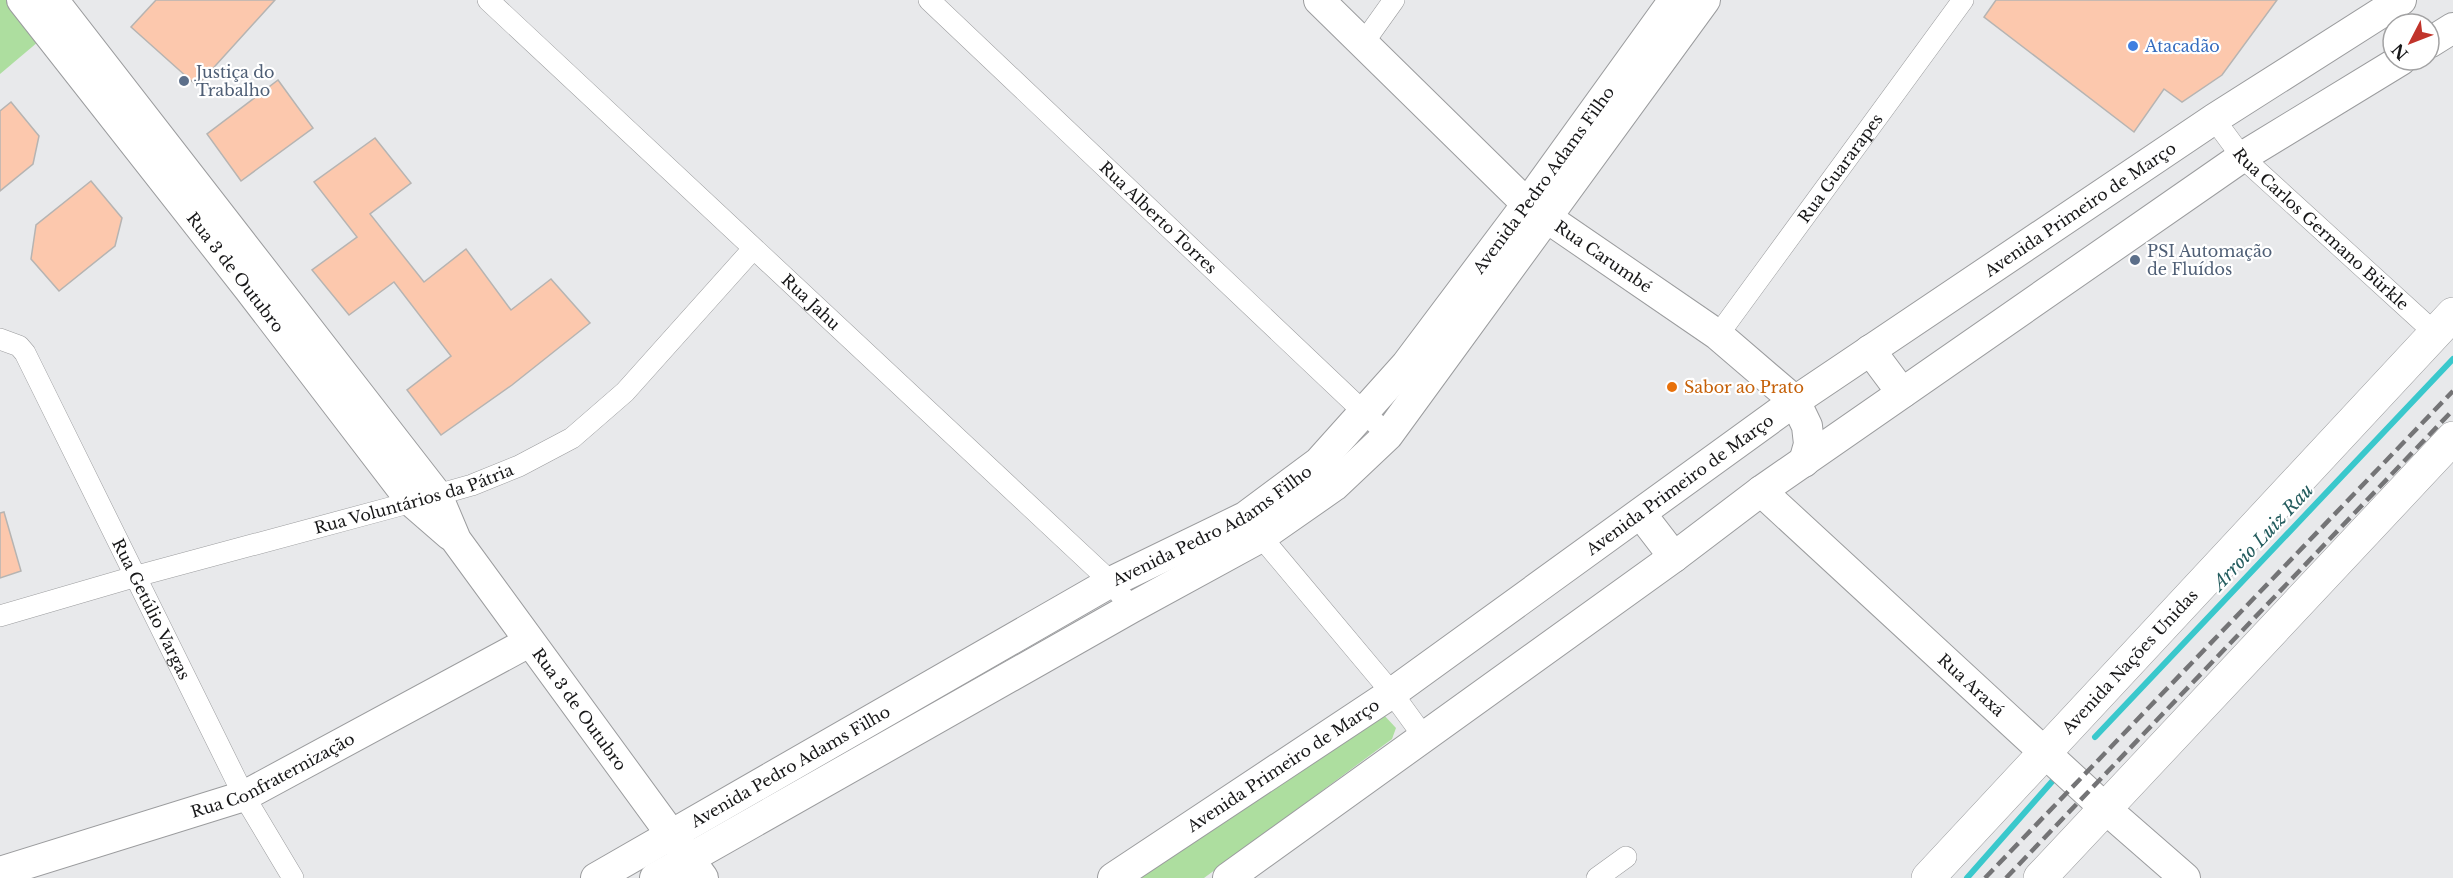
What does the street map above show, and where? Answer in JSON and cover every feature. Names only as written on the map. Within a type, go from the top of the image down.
[{"type":"main road","name":"Rua 3 de Outubro","points":[[22,0],[127,115],[257,281],[456,540],[689,858]]},
{"type":"main road","name":"Rua 3 de Outubro","points":[[53,0],[127,115]]},
{"type":"main road","name":"Rua Carumbé","points":[[1319,0],[1537,212],[1718,335],[1795,401]]},
{"type":"main road","name":"Avenida Pedro Adams Filho","points":[[596,878],[689,858],[1111,582],[1253,527],[1334,486],[1388,435],[1537,212],[1674,0]]},
{"type":"main road","name":"Avenida Pedro Adams Filho","points":[[655,878],[1131,608],[1253,527],[1364,414],[1537,212],[1705,0]]},
{"type":"main road","name":"Avenida Primeiro de Março","points":[[1113,878],[1392,693],[1795,401],[2214,119],[2401,0]]},
{"type":"main road","points":[[1228,878],[1674,557],[1761,491],[2242,157],[2381,72]]},
{"type":"main road","name":"Avenida Nações Unidas","points":[[1929,878],[2444,323]]},
{"type":"main road","points":[[1870,350],[1902,393]]},
{"type":"main road","points":[[1795,401],[1807,426],[1809,444],[1804,462]]},
{"type":"main road","points":[[2040,878],[2107,810],[2453,438]]},
{"type":"main road","name":"Rua Araxá","points":[[1761,491],[2107,810],[2185,878]]},
{"type":"main road","points":[[1641,514],[1674,557]]},
{"type":"main road","name":"Rua Confraternização","points":[[0,872],[244,796],[529,642]]},
{"type":"street","name":"Rua Jahu","points":[[488,0],[1111,582],[1131,608]]},
{"type":"street","points":[[1364,42],[1394,0]]},
{"type":"street","name":"Rua Guararapes","points":[[1718,335],[1963,0]]},
{"type":"street","name":"Rua Alberto Torres","points":[[937,3],[1388,435]]},
{"type":"street","name":"Rua Carlos Germano Bürkle","points":[[2214,119],[2242,157],[2444,323]]},
{"type":"street","name":"Rua Voluntários da Pátria","points":[[0,616],[137,576],[424,499],[472,485],[519,466],[572,438],[625,392],[753,249]]},
{"type":"street","name":"Rua Getúlio Vargas","points":[[6,340],[26,353],[244,796],[293,878]]},
{"type":"street","points":[[1253,527],[1392,693],[1424,737]]},
{"type":"street","points":[[1597,878],[1626,857]]},
{"type":"green space","points":[[0,0],[16,0],[45,36],[0,74]]},
{"type":"green space","points":[[1383,714],[1396,728],[1392,739],[1204,878],[1138,878]]},
{"type":"building","points":[[156,0],[275,0],[197,86],[131,27]]},
{"type":"building","name":"Atacadão","points":[[1996,0],[2277,0],[2222,75],[2182,102],[2164,89],[2134,132],[1984,17]]},
{"type":"building","points":[[278,80],[313,128],[241,181],[207,134]]},
{"type":"building","points":[[11,102],[39,136],[33,164],[0,191],[0,111]]},
{"type":"building","points":[[375,138],[411,183],[370,214],[424,282],[466,249],[511,310],[551,279],[590,323],[512,385],[441,435],[407,390],[451,356],[394,282],[349,315],[312,270],[357,237],[314,182]]},
{"type":"building","points":[[91,181],[122,218],[115,246],[59,291],[31,259],[36,225]]},
{"type":"building","points":[[4,512],[21,571],[0,578],[0,513]]},
{"type":"waterway","name":"Arroio Luiz Rau","points":[[2095,737],[2453,359]]},
{"type":"waterway","name":"Arroio Luiz Rau","points":[[1967,878],[2056,777]]},
{"type":"railway","points":[[1985,878],[2453,391]]},
{"type":"railway","points":[[2006,878],[2453,410]]},
{"type":"place","name":"Atacadão","points":[[2133,46]]},
{"type":"place","name":"Justiça do Trabalho","points":[[184,81]]},
{"type":"place","name":"PSI Automação de Fluídos","points":[[2135,260]]},
{"type":"place","name":"Sabor ao Prato","points":[[1672,387]]}]
